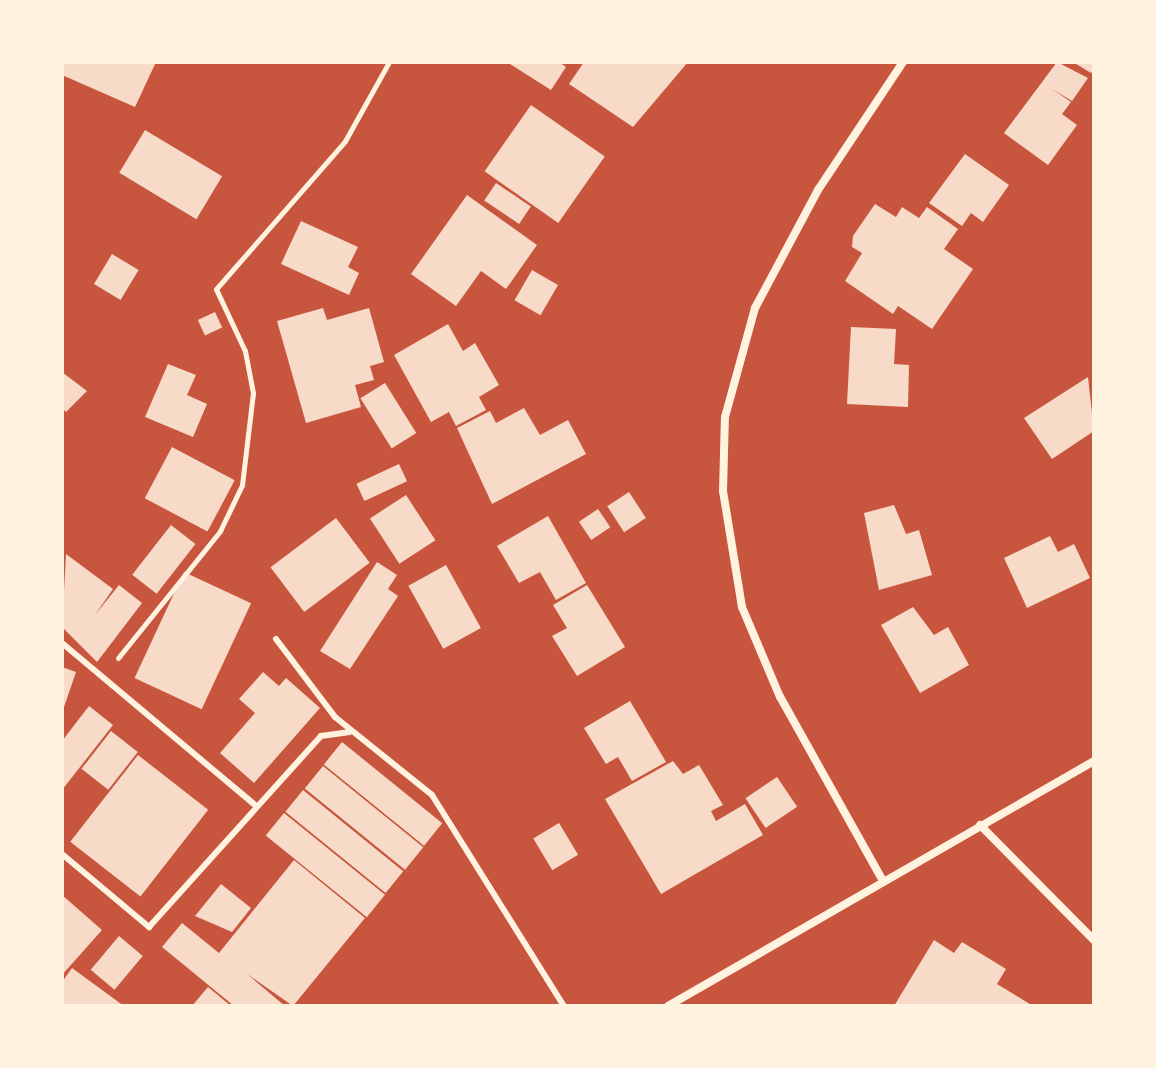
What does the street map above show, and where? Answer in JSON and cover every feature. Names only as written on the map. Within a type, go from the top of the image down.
[{"type":"street","points":[[883,881],[780,697],[742,607],[723,491],[725,417],[755,308],[818,190],[903,62]]},
{"type":"street","points":[[668,1006],[1094,761]]},
{"type":"street","points":[[980,825],[1094,940]]},
{"type":"lane","points":[[276,639],[350,732],[432,795],[564,1006]]},
{"type":"lane","points":[[62,643],[254,804]]},
{"type":"lane","points":[[62,854],[149,927],[254,804],[321,736],[350,732]]},
{"type":"path","points":[[104,678],[180,572],[220,531],[242,485],[253,393],[245,351],[216,289],[345,141],[389,62]]},
{"type":"building","points":[[62,62],[156,62],[135,107],[62,75]]},
{"type":"building","points":[[507,62],[559,62],[566,67],[551,90]]},
{"type":"building","points":[[584,62],[688,62],[633,127],[569,84]]},
{"type":"building","points":[[1057,62],[1088,78],[1072,101],[1052,89],[1071,102],[1062,114],[1077,125],[1048,165],[1004,133]]},
{"type":"building","points":[[1073,62],[1094,62],[1094,69],[1091,73]]},
{"type":"building","points":[[531,105],[605,157],[558,223],[485,171]]},
{"type":"building","points":[[145,130],[222,176],[196,219],[119,173]]},
{"type":"building","points":[[965,154],[1009,185],[983,222],[971,213],[962,226],[929,203]]},
{"type":"building","points":[[496,183],[531,206],[519,224],[484,200]]},
{"type":"building","points":[[467,195],[537,245],[506,289],[481,271],[456,306],[411,274]]},
{"type":"building","points":[[875,204],[896,217],[902,207],[919,218],[927,207],[958,229],[944,249],[973,269],[932,329],[898,306],[893,314],[845,281],[862,253],[852,247],[853,236]]},
{"type":"building","points":[[301,221],[358,247],[348,267],[359,273],[349,295],[281,264]]},
{"type":"building","points":[[112,254],[139,270],[121,300],[94,284]]},
{"type":"building","points":[[532,270],[558,285],[540,315],[514,300]]},
{"type":"building","points":[[323,308],[327,320],[369,308],[384,362],[370,366],[374,380],[355,385],[361,407],[306,423],[277,321]]},
{"type":"building","points":[[215,312],[222,327],[205,335],[198,320]]},
{"type":"building","points":[[448,324],[463,351],[475,343],[499,385],[479,397],[486,410],[456,426],[449,412],[431,422],[394,355]]},
{"type":"building","points":[[851,327],[896,329],[894,364],[909,365],[908,407],[847,404]]},
{"type":"building","points":[[168,364],[196,375],[187,395],[207,404],[193,437],[145,417]]},
{"type":"building","points":[[62,372],[87,391],[66,412],[62,408]]},
{"type":"building","points":[[1088,377],[1094,431],[1052,459],[1024,418]]},
{"type":"building","points":[[385,383],[416,433],[392,448],[360,398]]},
{"type":"building","points":[[524,408],[540,435],[568,420],[586,454],[492,504],[457,428],[490,411],[496,423]]},
{"type":"building","points":[[172,447],[235,480],[207,532],[145,498]]},
{"type":"building","points":[[399,464],[407,481],[364,501],[356,484]]},
{"type":"building","points":[[629,492],[646,518],[624,532],[607,506]]},
{"type":"building","points":[[406,495],[435,540],[399,564],[370,518]]},
{"type":"building","points":[[894,505],[906,534],[919,530],[932,575],[879,590],[864,513]]},
{"type":"building","points":[[598,509],[610,527],[591,540],[579,522]]},
{"type":"building","points":[[548,516],[586,583],[556,600],[540,572],[519,583],[497,546]]},
{"type":"building","points":[[336,518],[370,563],[304,612],[271,567]]},
{"type":"building","points":[[171,525],[195,544],[157,594],[132,575]]},
{"type":"building","points":[[1050,536],[1058,552],[1074,544],[1090,578],[1027,608],[1004,558]]},
{"type":"building","points":[[66,554],[113,589],[95,615],[119,585],[142,603],[97,662],[62,627]]},
{"type":"building","points":[[377,562],[397,575],[388,589],[398,596],[350,669],[320,651]]},
{"type":"building","points":[[446,565],[481,628],[443,649],[408,586]]},
{"type":"building","points":[[184,572],[251,603],[202,709],[135,678]]},
{"type":"building","points":[[587,585],[625,647],[577,676],[552,636],[567,628],[553,605]]},
{"type":"building","points":[[913,607],[934,635],[948,627],[969,665],[920,693],[881,625]]},
{"type":"building","points":[[62,667],[76,672],[63,710],[62,710]]},
{"type":"building","points":[[263,672],[279,686],[286,678],[320,708],[254,783],[220,753],[255,713],[239,699]]},
{"type":"building","points":[[630,701],[666,762],[632,781],[618,757],[606,764],[584,728]]},
{"type":"building","points":[[89,706],[113,725],[62,790],[62,741]]},
{"type":"building","points":[[111,731],[138,752],[108,790],[81,769]]},
{"type":"building","points":[[342,742],[442,823],[424,846],[324,765]]},
{"type":"building","points":[[138,755],[208,810],[140,896],[70,842]]},
{"type":"building","points":[[673,761],[683,774],[699,765],[723,805],[711,811],[716,821],[745,804],[763,835],[661,894],[605,799]]},
{"type":"building","points":[[323,766],[423,847],[405,870],[305,789]]},
{"type":"building","points":[[777,777],[797,807],[766,828],[745,798]]},
{"type":"building","points":[[303,790],[403,871],[386,893],[285,812]]},
{"type":"building","points":[[284,813],[385,895],[367,917],[266,836]]},
{"type":"building","points":[[559,823],[578,855],[552,870],[533,838]]},
{"type":"building","points":[[294,860],[365,918],[293,1006],[247,974],[285,1006],[234,1006],[162,947],[182,923],[219,953]]},
{"type":"building","points":[[221,884],[251,908],[232,932],[195,916]]},
{"type":"building","points":[[62,895],[102,930],[62,975]]},
{"type":"building","points":[[119,936],[143,956],[114,990],[91,970]]},
{"type":"building","points":[[934,940],[954,953],[962,942],[1006,969],[997,984],[1033,1006],[894,1006]]},
{"type":"building","points":[[72,968],[124,1006],[62,1006],[62,982]]},
{"type":"building","points":[[208,987],[231,1006],[192,1006]]}]
